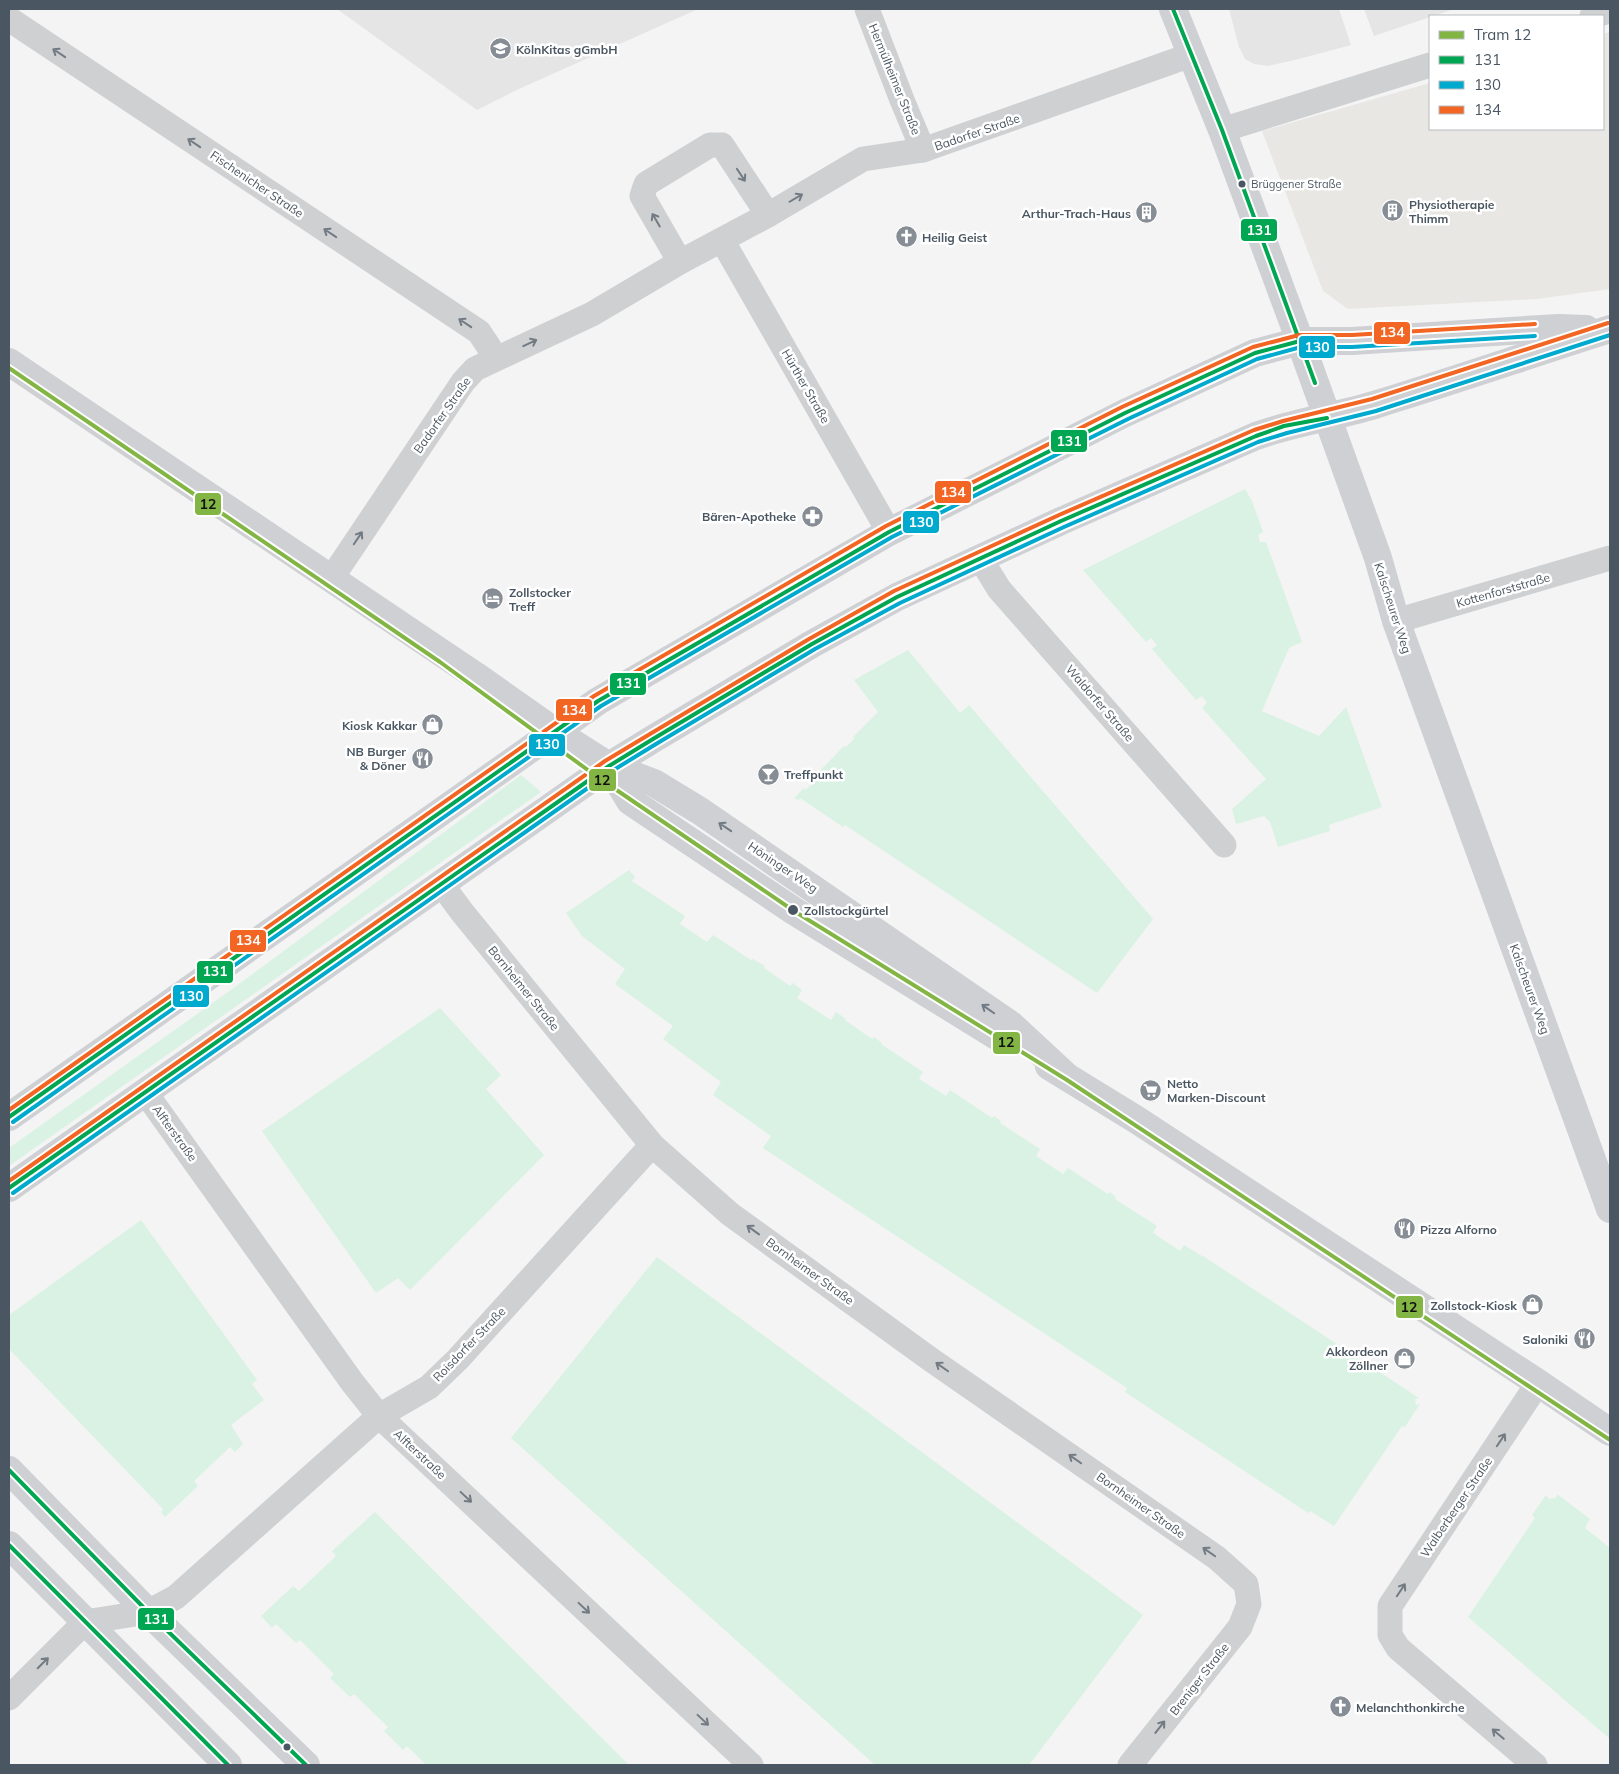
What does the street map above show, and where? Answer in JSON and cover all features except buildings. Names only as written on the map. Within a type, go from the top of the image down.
[{"type":"main road","name":"Kalscheurer Weg","points":[[1173,9],[1222,130],[1300,341],[1378,558],[1396,621],[1610,1208]]},
{"type":"main road","points":[[9,1116],[598,701],[889,532],[1125,413],[1256,354],[1300,341],[1352,340],[1558,328],[1610,328]]},
{"type":"main road","points":[[9,1188],[609,766],[812,644],[897,597],[1061,521],[1256,436],[1284,426],[1327,418],[1372,405],[1610,328]]},
{"type":"main road","points":[[9,362],[476,676],[554,731],[609,766],[630,801],[802,916],[1002,1040],[1065,1075],[1137,1120],[1610,1432]]},
{"type":"main road","points":[[9,1470],[148,1612],[306,1765]]},
{"type":"main road","points":[[9,1545],[228,1765]]},
{"type":"street","name":"Hermülheimer Straße","points":[[867,9],[923,150]]},
{"type":"street","points":[[1596,15],[1610,11]]},
{"type":"street","name":"Fischenicher Straße","points":[[21,19],[479,332],[490,347],[493,360]]},
{"type":"street","name":"Badorfer Straße","points":[[331,579],[463,382],[475,369],[592,314],[863,159],[923,150],[1002,124],[1191,55]]},
{"type":"street","points":[[1222,130],[1429,65]]},
{"type":"street","points":[[680,262],[642,196],[646,184],[710,145],[722,145],[768,215]]},
{"type":"street","name":"Hürther Straße","points":[[722,240],[889,532]]},
{"type":"street","name":"Waldorfer Straße","points":[[980,558],[1000,589],[1224,845]]},
{"type":"street","name":"Kottenforststraße","points":[[1396,621],[1610,558]]},
{"type":"street","name":"Bornheimer Straße","points":[[442,885],[652,1145],[730,1214],[938,1364],[1217,1558],[1246,1584]]},
{"type":"street","name":"Alfterstraße","points":[[146,1092],[352,1382],[379,1416],[751,1765]]},
{"type":"street","name":"Roisdorfer Straße","points":[[86,1622],[148,1612],[176,1597],[379,1416],[429,1387],[458,1359],[652,1145]]},
{"type":"street","name":"Walberberger Straße","points":[[1535,1765],[1398,1648],[1390,1635],[1390,1606],[1538,1383]]},
{"type":"street","name":"Breniger Straße","points":[[1130,1765],[1240,1627],[1249,1604],[1246,1584]]},
{"type":"street","points":[[9,1698],[86,1622]]},
{"type":"shaded area","name":"KölnKitas gGmbH","points":[[337,9],[696,10],[521,88],[477,110]]},
{"type":"shaded area","points":[[1229,9],[1339,9],[1351,45],[1268,66],[1254,64],[1245,59],[1239,47]]},
{"type":"shaded area","points":[[1364,9],[1454,9],[1436,15],[1429,15],[1429,17],[1374,36]]},
{"type":"shaded area","points":[[1610,32],[1610,289],[1537,299],[1348,309],[1323,291],[1262,131],[1429,83],[1429,130],[1604,130],[1604,34]]},
{"type":"green space","points":[[1245,489],[1252,501],[1263,532],[1258,535],[1260,542],[1266,542],[1302,642],[1289,648],[1262,711],[1319,736],[1346,707],[1382,807],[1329,825],[1330,831],[1278,847],[1270,822],[1264,816],[1236,824],[1232,809],[1266,779],[1202,708],[1207,703],[1202,696],[1196,700],[1152,649],[1157,645],[1151,638],[1146,642],[1083,570]]},
{"type":"green space","points":[[908,650],[960,713],[969,705],[1153,919],[1097,993],[845,825],[843,827],[800,798],[799,800],[794,798],[804,788],[806,790],[813,782],[811,780],[844,746],[846,747],[854,739],[853,737],[878,712],[854,680]]},
{"type":"green space","points":[[521,775],[541,792],[9,1166],[9,1148],[235,987]]},
{"type":"green space","points":[[629,870],[635,877],[632,881],[685,916],[680,924],[707,942],[713,935],[751,960],[753,959],[765,966],[764,968],[790,986],[793,983],[802,990],[797,998],[831,1020],[836,1012],[872,1039],[874,1037],[881,1044],[923,1072],[919,1079],[946,1096],[950,1090],[992,1118],[994,1116],[1001,1121],[1000,1123],[1040,1149],[1036,1156],[1063,1174],[1068,1168],[1108,1194],[1110,1192],[1116,1197],[1115,1199],[1157,1226],[1153,1233],[1180,1251],[1184,1245],[1203,1256],[1419,1398],[1415,1399],[1416,1405],[1420,1404],[1405,1427],[1402,1426],[1334,1526],[1310,1511],[1308,1513],[1125,1392],[1127,1388],[763,1148],[771,1136],[713,1095],[721,1082],[663,1039],[673,1026],[615,984],[625,969],[582,936],[566,913]]},
{"type":"green space","points":[[440,1008],[501,1075],[486,1089],[544,1155],[410,1290],[398,1278],[376,1293],[262,1131]]},
{"type":"green space","points":[[141,1220],[257,1380],[252,1384],[264,1400],[231,1425],[243,1444],[235,1452],[230,1447],[194,1481],[198,1486],[165,1517],[161,1512],[163,1509],[9,1349],[9,1315]]},
{"type":"green space","points":[[657,1257],[1143,1615],[1029,1765],[875,1765],[511,1438]]},
{"type":"green space","points":[[1557,1494],[1590,1519],[1585,1528],[1610,1548],[1610,1739],[1468,1617],[1535,1518],[1532,1515],[1546,1495],[1549,1499],[1556,1498]]},
{"type":"green space","points":[[375,1512],[629,1765],[426,1765],[407,1746],[403,1750],[384,1731],[388,1727],[354,1694],[350,1697],[330,1678],[334,1674],[300,1640],[296,1643],[276,1624],[272,1628],[261,1616],[293,1586],[299,1591],[336,1556],[332,1551]]},
{"type":"tram line","name":"12","points":[[9,368],[440,662],[596,776],[794,911],[1067,1080],[1610,1440]]},
{"type":"transit line","name":"131","points":[[1173,9],[1222,130],[1315,383]]},
{"type":"transit line","name":"134","points":[[9,1181],[605,761],[809,639],[894,591],[1059,515],[1254,430],[1372,399],[1608,323]]},
{"type":"transit line","name":"134","points":[[9,1110],[594,696],[886,526],[1122,407],[1253,347],[1299,335],[1352,335],[1535,324]]},
{"type":"transit line","name":"130","points":[[13,1193],[612,771],[815,649],[900,603],[1064,527],[1258,442],[1376,411],[1610,335]]},
{"type":"transit line","name":"130","points":[[13,1122],[601,706],[892,537],[1128,419],[1257,359],[1301,347],[1352,347],[1535,336]]},
{"type":"transit line","name":"131","points":[[9,1117],[598,701],[889,532],[1125,413],[1255,353],[1300,341]]},
{"type":"transit line","name":"131","points":[[9,1188],[609,766],[812,644],[897,597],[1061,521],[1256,436],[1284,426],[1327,418]]},
{"type":"transit line","name":"131","points":[[9,1470],[148,1612],[306,1765]]},
{"type":"transit line","name":"131","points":[[9,1545],[228,1765]]},
{"type":"place","name":"KölnKitas gGmbH","points":[[500,49]]},
{"type":"place","name":"Brüggener Straße","points":[[1242,184]]},
{"type":"place","name":"Physiotherapie Thimm","points":[[1393,211]]},
{"type":"place","name":"Arthur-Trach-Haus","points":[[1147,213]]},
{"type":"place","name":"Heilig Geist","points":[[906,237]]},
{"type":"place","name":"Bären-Apotheke","points":[[812,516]]},
{"type":"place","name":"Zollstocker Treff","points":[[493,599]]},
{"type":"place","name":"Kiosk Kakkar","points":[[433,725]]},
{"type":"place","name":"NB Burger & Döner","points":[[422,758]]},
{"type":"place","name":"Treffpunkt","points":[[768,774]]},
{"type":"place","name":"Zollstockgürtel","points":[[793,910]]},
{"type":"place","name":"Netto Marken-Discount","points":[[1151,1090]]},
{"type":"place","name":"Pizza Alforno","points":[[1404,1229]]},
{"type":"place","name":"Zollstock-Kiosk","points":[[1533,1305]]},
{"type":"place","name":"Saloniki","points":[[1584,1339]]},
{"type":"place","name":"Akkordeon Zöllner","points":[[1404,1358]]},
{"type":"place","name":"Melanchthonkirche","points":[[1340,1707]]}]
